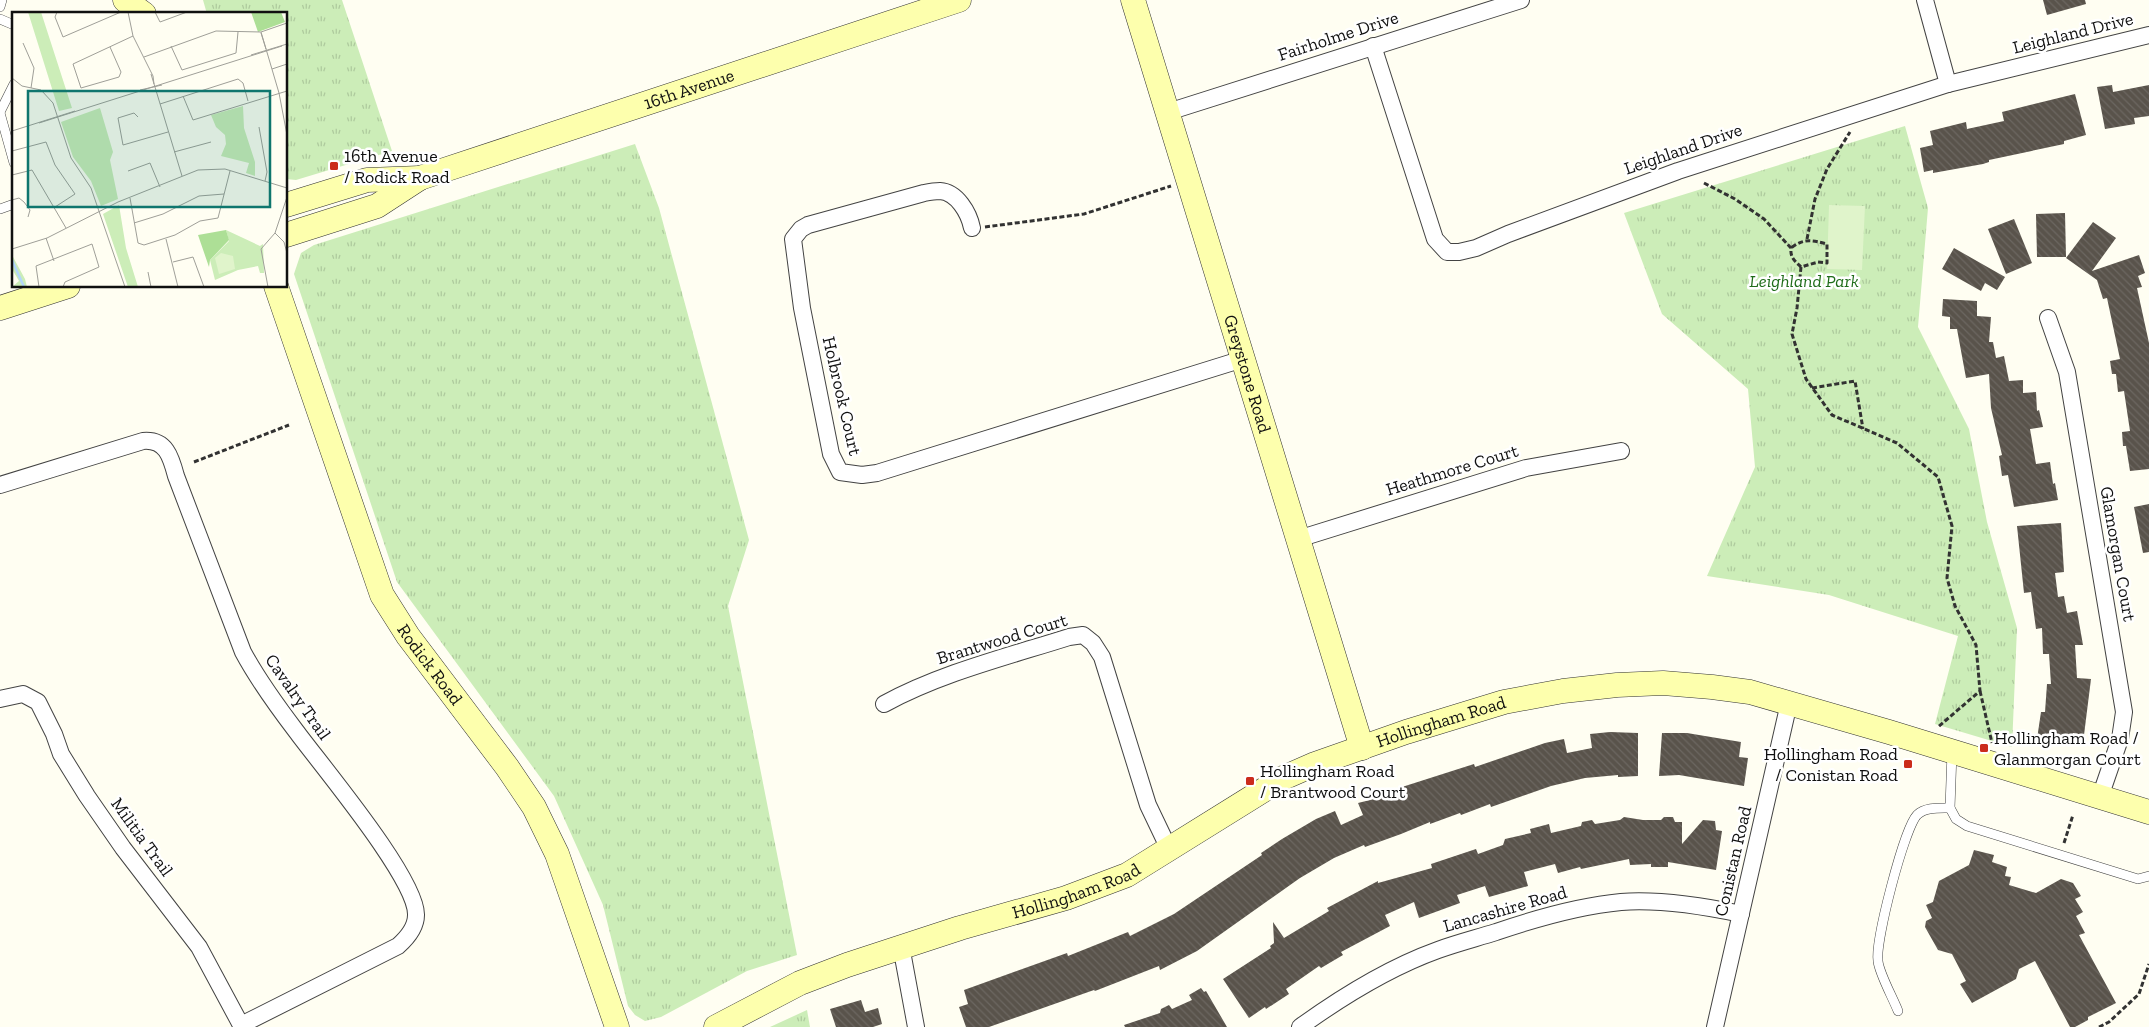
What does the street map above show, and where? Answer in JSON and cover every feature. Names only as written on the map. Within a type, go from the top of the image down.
[{"type":"street","points":[[125,0],[141,12]]},
{"type":"street","name":"16th Avenue","points":[[288,234],[377,206],[420,178],[959,0]]},
{"type":"street","name":"Greystone Road","points":[[1134,0],[1362,748]]},
{"type":"street","name":"Fairholme Drive","points":[[1168,112],[1521,0]]},
{"type":"street","points":[[1924,0],[1948,84]]},
{"type":"street","name":"Leighland Drive","points":[[1373,46],[1435,240],[1447,252],[1459,252],[1476,248],[1508,234],[1678,171],[1948,84],[2149,35]]},
{"type":"street","name":"16th Avenue","points":[[288,204],[367,180],[420,178]]},
{"type":"street","name":"Holbrook Court","points":[[972,228],[970,218],[962,206],[953,196],[941,191],[924,193],[808,225],[794,239],[802,308],[831,454],[833,462],[840,472],[862,475],[877,472],[1243,359]]},
{"type":"street","points":[[0,308],[62,288]]},
{"type":"street","name":"Rodick Road","points":[[277,288],[382,595],[408,636],[502,759],[534,807],[560,864],[617,1027]]},
{"type":"street","name":"Glamorgan Court","points":[[2048,318],[2067,372],[2124,712],[2120,739],[2100,797]]},
{"type":"street","name":"Cavalry Trail","points":[[0,485],[143,440],[151,440],[162,445],[171,456],[176,476],[243,652],[258,680],[355,809],[400,873],[414,903],[416,915],[414,927],[406,939],[398,946],[241,1026]]},
{"type":"street","name":"Heathmore Court","points":[[1298,539],[1526,468],[1621,451]]},
{"type":"street","name":"Brantwood Court","points":[[884,704],[914,688],[946,676],[1069,637],[1083,635],[1093,643],[1102,657],[1122,716],[1148,805],[1169,849]]},
{"type":"street","name":"Hollingham Road","points":[[716,1027],[800,982],[902,946],[1066,898],[1127,875],[1283,778],[1315,764],[1406,732],[1504,702],[1563,691],[1617,685],[1663,683],[1750,692],[1952,751],[2149,812]]},
{"type":"street","name":"Militia Trail","points":[[0,698],[23,694],[38,702],[54,734],[61,754],[87,796],[123,848],[199,947],[241,1026]]},
{"type":"street","name":"Conistan Road","points":[[1715,1027],[1789,703]]},
{"type":"street","name":"Lancashire Road","points":[[1300,1027],[1347,994],[1376,978],[1430,953],[1575,908],[1622,902],[1658,903],[1702,906],[1741,914]]},
{"type":"street","points":[[902,946],[916,1027]]},
{"type":"lane","points":[[0,7],[2,0]]},
{"type":"lane","points":[[0,19],[12,24]]},
{"type":"lane","points":[[12,88],[0,112],[10,131],[12,147]]},
{"type":"lane","points":[[0,209],[12,205]]},
{"type":"lane","points":[[1952,751],[1950,808],[1956,819],[1967,826],[2138,879],[2149,876]]},
{"type":"lane","points":[[1898,1011],[1878,962],[1880,934],[1907,833],[1917,815],[1927,809],[1950,808]]},
{"type":"path","points":[[1807,239],[1815,199],[1827,169],[1862,112]]},
{"type":"path","points":[[972,228],[1084,214],[1188,180]]},
{"type":"path","points":[[1704,183],[1735,199],[1764,219],[1791,248],[1791,255],[1802,267]]},
{"type":"path","points":[[1791,248],[1807,239],[1827,244],[1826,263],[1818,262],[1802,267]]},
{"type":"path","points":[[1802,267],[1792,334],[1806,379],[1832,415],[1897,443],[1938,477],[1952,526],[1947,578],[1955,606],[1976,645],[1980,691],[1992,743]]},
{"type":"path","points":[[1812,388],[1855,381],[1863,429]]},
{"type":"path","points":[[194,462],[289,425]]},
{"type":"path","points":[[1938,727],[1980,691]]},
{"type":"path","points":[[2061,855],[2073,815]]},
{"type":"path","points":[[2099,1027],[2109,1022],[2139,994],[2149,964]]},
{"type":"green space","points":[[203,0],[342,0],[392,151],[296,180],[288,179],[288,12],[206,12]]},
{"type":"green space","name":"Leighland Park","points":[[1905,126],[1928,208],[1918,327],[1969,429],[1987,522],[2017,628],[2012,747],[1935,724],[1958,636],[1829,595],[1707,576],[1755,467],[1748,389],[1662,314],[1624,213]]},
{"type":"green space","points":[[635,144],[659,208],[749,540],[728,606],[797,955],[747,971],[661,1017],[645,1021],[635,1015],[628,1006],[603,905],[554,796],[397,582],[294,274],[301,253],[314,245]]},
{"type":"green space","points":[[1829,205],[1865,206],[1862,270],[1827,269]]},
{"type":"green space","points":[[807,1010],[810,1027],[770,1027]]},
{"type":"building","points":[[2043,0],[2085,0],[2086,4],[2047,15]]},
{"type":"building","points":[[2112,85],[2113,92],[2149,85],[2149,116],[2134,118],[2135,124],[2105,129],[2097,87]]},
{"type":"building","points":[[2075,94],[2086,135],[2064,141],[2064,144],[1989,160],[1989,162],[1983,164],[1933,173],[1933,170],[1924,172],[1920,148],[1933,145],[1930,131],[1966,122],[1967,129],[2004,121],[2002,112]]},
{"type":"building","points":[[2065,213],[2066,257],[2037,257],[2036,214]]},
{"type":"building","points":[[2014,219],[2032,263],[2006,274],[1988,229]]},
{"type":"building","points":[[2093,222],[2116,238],[2092,271],[2139,255],[2145,273],[2138,276],[2142,287],[2137,288],[2149,343],[2149,469],[2130,471],[2126,446],[2123,446],[2122,432],[2130,431],[2124,391],[2118,392],[2116,374],[2112,374],[2110,361],[2120,359],[2107,298],[2103,299],[2097,280],[2066,258]]},
{"type":"building","points":[[1954,248],[2005,277],[1997,290],[1985,283],[1981,291],[1942,269]]},
{"type":"building","points":[[1943,299],[1977,301],[1977,316],[1991,317],[1989,342],[1993,342],[1996,358],[2004,356],[2009,381],[2023,380],[2023,393],[2036,392],[2037,411],[2039,410],[2043,427],[2030,429],[2036,464],[2050,462],[2053,484],[2055,483],[2058,500],[2014,507],[2008,475],[2002,476],[1999,456],[2002,455],[1991,408],[1989,374],[1966,378],[1957,329],[1950,329],[1950,317],[1942,316]]},
{"type":"building","points":[[2149,504],[2149,552],[2143,553],[2134,507]]},
{"type":"building","points":[[2061,523],[2064,572],[2055,573],[2058,597],[2064,596],[2067,613],[2077,611],[2083,645],[2075,645],[2077,678],[2091,679],[2084,735],[2073,733],[2072,743],[2037,739],[2041,712],[2045,712],[2047,684],[2051,684],[2049,654],[2043,654],[2042,628],[2036,629],[2031,592],[2024,593],[2017,526]]},
{"type":"building","points":[[1610,732],[1638,733],[1638,776],[1618,777],[1618,775],[1585,778],[1551,786],[1491,807],[1490,804],[1461,815],[1460,813],[1430,824],[1430,822],[1365,847],[1364,845],[1334,858],[1300,878],[1197,951],[1160,970],[1159,966],[1095,991],[989,1027],[966,1027],[959,1007],[968,1004],[964,990],[1067,953],[1068,956],[1128,932],[1130,936],[1174,914],[1262,855],[1261,853],[1316,819],[1335,811],[1341,825],[1363,815],[1358,803],[1378,798],[1402,787],[1474,764],[1475,767],[1545,743],[1564,739],[1567,753],[1592,748],[1590,734]]},
{"type":"building","points":[[1662,733],[1687,733],[1741,742],[1739,757],[1748,758],[1744,786],[1679,775],[1659,776]]},
{"type":"building","points":[[1624,817],[1661,820],[1664,817],[1673,817],[1675,822],[1682,822],[1682,844],[1703,820],[1715,821],[1716,830],[1722,831],[1716,870],[1668,862],[1668,867],[1651,867],[1651,864],[1630,865],[1629,859],[1581,869],[1580,867],[1558,873],[1555,864],[1524,872],[1528,886],[1489,897],[1485,886],[1457,895],[1460,903],[1419,918],[1414,902],[1385,915],[1390,926],[1341,952],[1343,955],[1321,968],[1319,966],[1286,989],[1289,994],[1249,1018],[1223,979],[1271,948],[1270,946],[1274,943],[1273,922],[1284,938],[1329,911],[1327,908],[1378,881],[1378,883],[1432,868],[1431,864],[1476,849],[1478,854],[1503,845],[1505,839],[1531,833],[1530,829],[1549,824],[1551,833],[1581,826],[1582,822],[1592,820],[1595,824],[1620,820]]},
{"type":"building","points":[[1974,850],[1994,855],[1992,862],[2007,867],[2005,876],[2011,877],[2009,885],[2036,893],[2061,879],[2073,883],[2081,896],[2075,899],[2083,912],[2076,916],[2085,933],[2079,935],[2116,1003],[2088,1017],[2088,1020],[2075,1027],[2070,1027],[2035,961],[2019,969],[2016,979],[1972,1003],[1960,984],[1966,981],[1952,954],[1938,950],[1925,927],[1926,921],[1932,918],[1926,905],[1933,902],[1939,881],[1969,865]]},
{"type":"building","points":[[1201,988],[1204,992],[1206,991],[1227,1027],[1125,1027],[1124,1025],[1160,1013],[1161,1009],[1169,1005],[1172,1009],[1192,1000],[1189,995]]},
{"type":"building","points":[[861,1000],[865,1012],[878,1008],[882,1024],[873,1027],[836,1027],[830,1009]]},
{"type":"place","name":"16th Avenue / Rodick Road","points":[[334,166]]},
{"type":"place","name":"Hollingham Road / Glanmorgan Court","points":[[1984,748]]},
{"type":"place","name":"Hollingham Road / Conistan Road","points":[[1908,764]]},
{"type":"place","name":"Hollingham Road / Brantwood Court","points":[[1250,781]]}]
